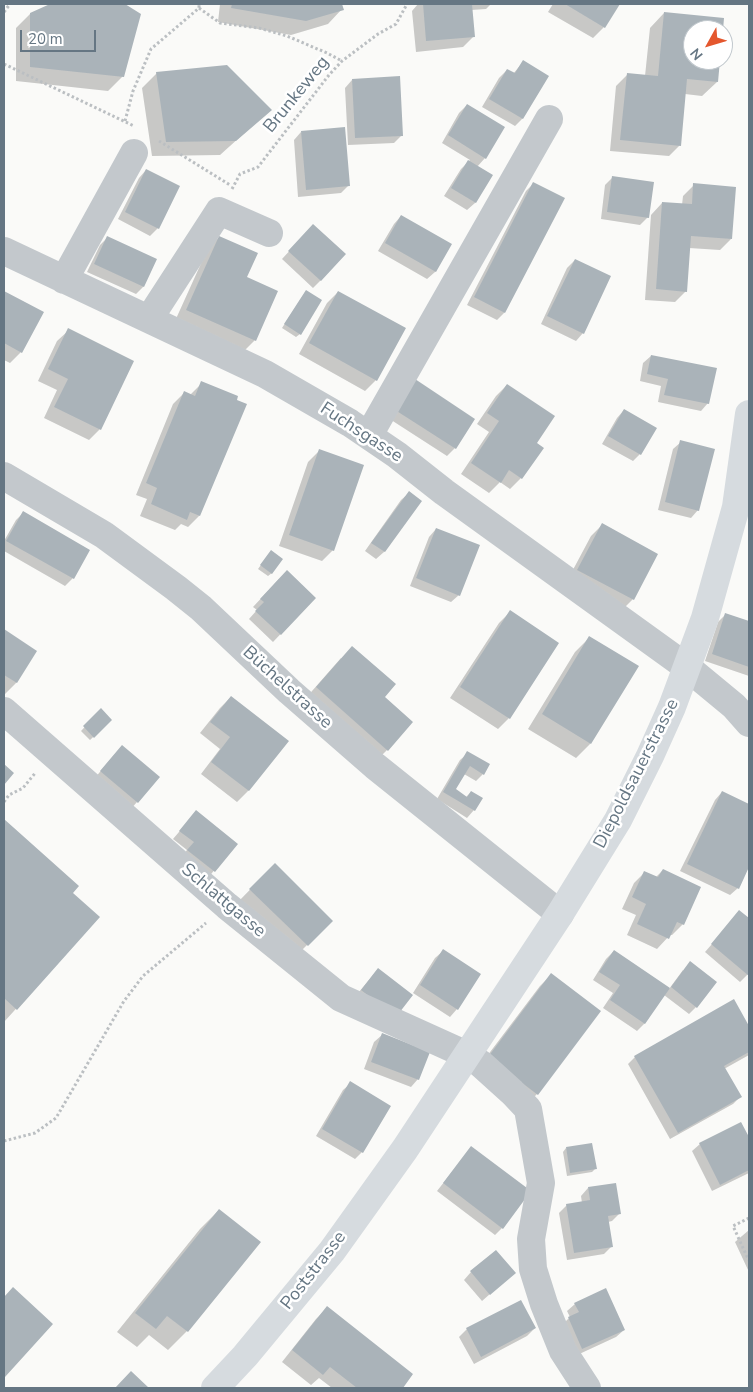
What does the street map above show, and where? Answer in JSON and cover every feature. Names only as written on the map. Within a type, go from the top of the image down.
[{"type":"main road","name":"Diepoldsauerstrasse","points":[[406,1149],[560,914],[618,820],[650,756],[688,668],[705,618],[736,507],[749,414]]},
{"type":"main road","name":"Poststrasse","points":[[215,1388],[261,1338],[332,1251],[406,1149]]},
{"type":"street","points":[[369,436],[549,119]]},
{"type":"street","points":[[64,280],[138,142]]},
{"type":"street","points":[[149,319],[219,211],[269,233]]},
{"type":"street","name":"Fuchsgasse","points":[[4,251],[265,374],[369,436],[688,668],[734,706],[749,722]]},
{"type":"street","name":"Büchelstrasse","points":[[4,476],[104,535],[176,588],[201,608],[289,691],[375,766],[560,914]]},
{"type":"street","name":"Schlattgasse","points":[[4,711],[227,906],[341,998],[467,1055],[481,1064],[528,1109],[541,1183],[531,1239],[533,1269],[563,1351],[587,1388]]},
{"type":"path","points":[[4,12],[10,4]]},
{"type":"path","name":"Brunkeweg","points":[[219,211],[240,174],[258,167],[329,75],[342,61],[378,34],[396,24],[406,4]]},
{"type":"path","points":[[125,121],[133,91],[151,49],[199,6],[220,23],[259,28],[287,36],[342,61]]},
{"type":"path","points":[[4,64],[125,121],[138,142]]},
{"type":"path","points":[[158,141],[233,187]]},
{"type":"path","points":[[4,802],[9,795],[23,788]]},
{"type":"path","points":[[4,1141],[35,1133],[56,1118],[124,1000],[143,976],[227,906]]},
{"type":"path","points":[[749,1218],[732,1226],[749,1261]]},
{"type":"building","points":[[50,4],[125,4],[141,14],[124,77],[30,67],[30,13]]},
{"type":"building","points":[[232,4],[342,4],[344,10],[306,21],[231,8]]},
{"type":"building","points":[[423,4],[472,4],[475,37],[426,41]]},
{"type":"building","points":[[565,4],[620,4],[605,28]]},
{"type":"building","points":[[664,12],[724,18],[724,20],[683,20],[683,70],[719,70],[718,82],[687,79],[681,146],[620,140],[627,73],[658,76]]},
{"type":"building","points":[[523,60],[549,76],[523,119],[489,99],[507,69],[515,73]]},
{"type":"building","points":[[227,65],[272,110],[236,141],[166,142],[156,72]]},
{"type":"building","points":[[400,76],[403,136],[355,138],[352,79]]},
{"type":"building","points":[[467,104],[505,127],[486,159],[448,135]]},
{"type":"building","points":[[345,127],[350,186],[306,190],[301,131]]},
{"type":"building","points":[[468,160],[493,175],[476,203],[451,188]]},
{"type":"building","points":[[146,169],[180,186],[159,229],[125,212]]},
{"type":"building","points":[[612,176],[654,182],[649,218],[607,212]]},
{"type":"building","points":[[533,182],[565,198],[505,313],[474,297]]},
{"type":"building","points":[[693,183],[736,187],[732,239],[691,236],[687,292],[656,289],[662,202],[692,204]]},
{"type":"building","points":[[401,215],[452,244],[436,272],[385,243]]},
{"type":"building","points":[[313,224],[346,254],[321,281],[288,251]]},
{"type":"building","points":[[107,236],[157,259],[144,287],[94,264]]},
{"type":"building","points":[[219,236],[258,253],[247,277],[278,291],[256,341],[186,310]]},
{"type":"building","points":[[575,259],[611,276],[584,334],[547,316]]},
{"type":"building","points":[[306,290],[322,300],[301,335],[284,324]]},
{"type":"building","points":[[4,291],[44,312],[22,353],[4,343]]},
{"type":"building","points":[[338,291],[406,328],[377,381],[309,343]]},
{"type":"building","points":[[68,328],[134,361],[101,430],[54,407],[68,379],[48,369]]},
{"type":"building","points":[[651,355],[717,368],[709,404],[664,395],[668,379],[647,374]]},
{"type":"building","points":[[412,377],[475,419],[456,449],[392,408]]},
{"type":"building","points":[[201,381],[238,396],[237,400],[247,404],[200,516],[190,512],[187,520],[151,504],[157,488],[146,483],[184,391],[195,396]]},
{"type":"building","points":[[507,384],[555,416],[537,443],[544,448],[522,479],[509,470],[501,483],[471,463],[499,421],[487,413]]},
{"type":"building","points":[[624,409],[657,428],[641,455],[608,436]]},
{"type":"building","points":[[680,440],[715,449],[699,511],[665,502]]},
{"type":"building","points":[[319,449],[364,465],[334,551],[289,535]]},
{"type":"building","points":[[409,491],[422,501],[385,552],[371,543]]},
{"type":"building","points":[[23,511],[90,550],[74,579],[6,541]]},
{"type":"building","points":[[602,523],[658,554],[634,600],[577,570]]},
{"type":"building","points":[[436,528],[480,545],[460,596],[416,578]]},
{"type":"building","points":[[271,550],[283,559],[272,574],[260,565]]},
{"type":"building","points":[[287,570],[316,598],[281,635],[255,611],[264,602],[260,599]]},
{"type":"building","points":[[510,610],[559,643],[510,719],[460,687]]},
{"type":"building","points":[[725,613],[749,621],[749,667],[712,654]]},
{"type":"building","points":[[4,629],[37,651],[17,683],[4,675]]},
{"type":"building","points":[[589,636],[639,666],[591,744],[542,714]]},
{"type":"building","points":[[352,646],[396,684],[385,697],[413,722],[388,751],[316,687]]},
{"type":"building","points":[[231,696],[289,741],[249,791],[211,762],[230,737],[210,722]]},
{"type":"building","points":[[101,708],[112,720],[94,738],[83,726]]},
{"type":"building","points":[[122,745],[160,777],[138,803],[100,771]]},
{"type":"building","points":[[467,751],[490,764],[484,775],[470,766],[456,789],[467,797],[471,791],[483,798],[475,811],[443,792]]},
{"type":"building","points":[[4,764],[14,773],[4,785]]},
{"type":"building","points":[[722,791],[749,804],[749,867],[739,889],[687,864]]},
{"type":"building","points":[[196,810],[238,844],[215,872],[187,850],[194,842],[179,831]]},
{"type":"building","points":[[4,819],[79,886],[73,893],[100,917],[17,1010],[4,998]]},
{"type":"building","points":[[275,863],[333,921],[308,946],[249,889]]},
{"type":"building","points":[[663,869],[701,887],[684,925],[677,922],[669,939],[637,924],[646,904],[632,897],[644,871],[658,877]]},
{"type":"building","points":[[739,910],[749,918],[749,976],[711,944]]},
{"type":"building","points":[[443,949],[481,974],[458,1010],[420,985]]},
{"type":"building","points":[[614,950],[670,988],[645,1024],[610,1000],[620,985],[599,972]]},
{"type":"building","points":[[690,961],[717,982],[697,1008],[671,987]]},
{"type":"building","points":[[378,968],[413,995],[396,1017],[361,990]]},
{"type":"building","points":[[551,973],[601,1011],[538,1095],[488,1057]]},
{"type":"building","points":[[734,999],[749,1026],[749,1052],[724,1066],[742,1097],[678,1133],[634,1056]]},
{"type":"building","points":[[382,1033],[430,1052],[419,1080],[371,1062]]},
{"type":"building","points":[[350,1081],[391,1106],[363,1153],[322,1129]]},
{"type":"building","points":[[741,1122],[749,1137],[749,1170],[720,1185],[699,1143]]},
{"type":"building","points":[[592,1143],[597,1169],[570,1173],[566,1147]]},
{"type":"building","points":[[471,1146],[531,1191],[503,1229],[443,1183]]},
{"type":"building","points":[[616,1183],[621,1214],[608,1216],[613,1247],[574,1253],[566,1204],[590,1200],[588,1187]]},
{"type":"building","points":[[219,1209],[261,1242],[188,1332],[167,1316],[156,1329],[135,1313]]},
{"type":"building","points":[[496,1250],[516,1273],[490,1295],[470,1271]]},
{"type":"building","points":[[13,1287],[53,1324],[5,1377],[4,1297]]},
{"type":"building","points":[[606,1288],[625,1330],[582,1349],[568,1317],[579,1312],[574,1303]]},
{"type":"building","points":[[521,1300],[536,1328],[481,1357],[466,1328]]},
{"type":"building","points":[[327,1306],[413,1374],[403,1388],[357,1388],[330,1367],[323,1375],[292,1350]]},
{"type":"building","points":[[131,1371],[149,1388],[115,1388]]}]
